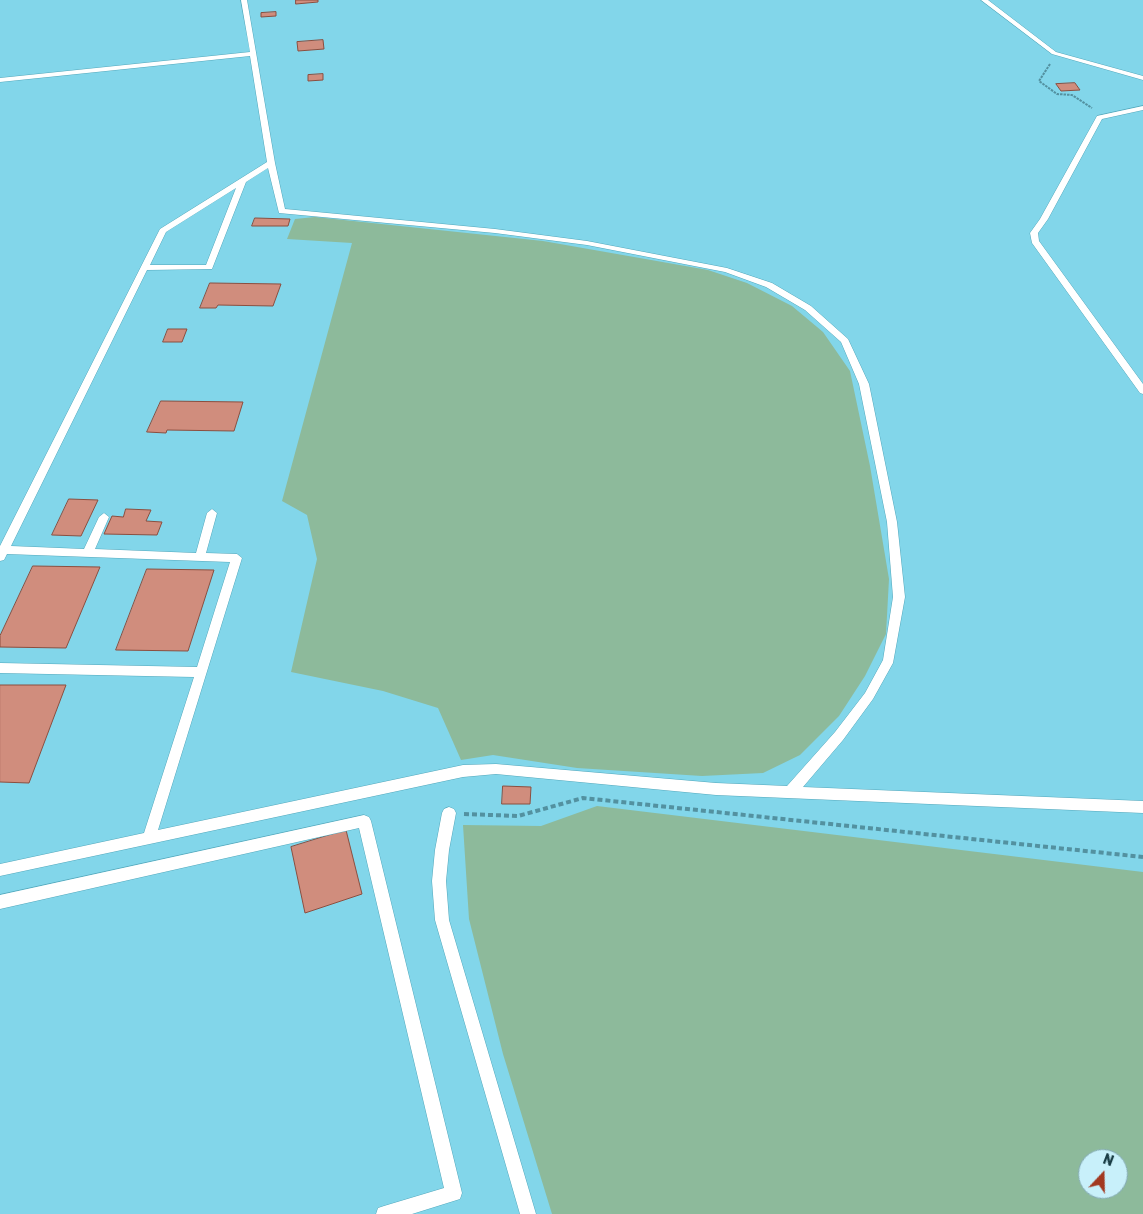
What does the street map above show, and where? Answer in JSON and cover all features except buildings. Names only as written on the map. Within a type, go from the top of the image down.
[{"type":"lane","points":[[244,0],[270,162],[282,211],[495,231],[587,244],[727,270],[768,285],[808,308],[845,341],[864,384],[892,522],[899,598],[889,660],[869,696],[839,736],[791,791]]},
{"type":"lane","points":[[984,0],[1023,31],[1059,55],[1143,78]]},
{"type":"lane","points":[[0,80],[253,54]]},
{"type":"lane","points":[[1143,108],[1099,118],[1044,219],[1034,233],[1035,241],[1143,391]]},
{"type":"lane","points":[[149,838],[237,558],[88,553],[2,554],[163,231],[270,162]]},
{"type":"lane","points":[[146,268],[209,267],[243,180]]},
{"type":"lane","points":[[200,557],[212,513]]},
{"type":"lane","points":[[88,553],[104,517]]},
{"type":"lane","points":[[0,668],[201,672]]},
{"type":"lane","points":[[0,870],[463,771],[496,769],[716,789],[1143,808]]},
{"type":"lane","points":[[449,813],[442,850],[439,881],[442,920],[528,1214]]},
{"type":"lane","points":[[0,902],[364,821],[454,1193],[384,1214]]},
{"type":"path","points":[[1059,55],[1053,59],[1039,81],[1057,94],[1072,95],[1104,116]]},
{"type":"path","points":[[449,813],[518,816],[583,798],[1143,858]]},
{"type":"green space","points":[[315,217],[543,241],[708,270],[747,283],[792,306],[823,332],[850,371],[870,466],[889,579],[886,634],[865,676],[839,716],[800,755],[763,773],[702,776],[577,768],[493,755],[461,760],[438,708],[383,691],[291,672],[317,559],[307,515],[282,501],[352,243],[287,239],[295,219]]},
{"type":"green space","points":[[597,806],[1143,872],[1143,1214],[552,1214],[503,1054],[469,919],[463,825],[541,826]]}]
